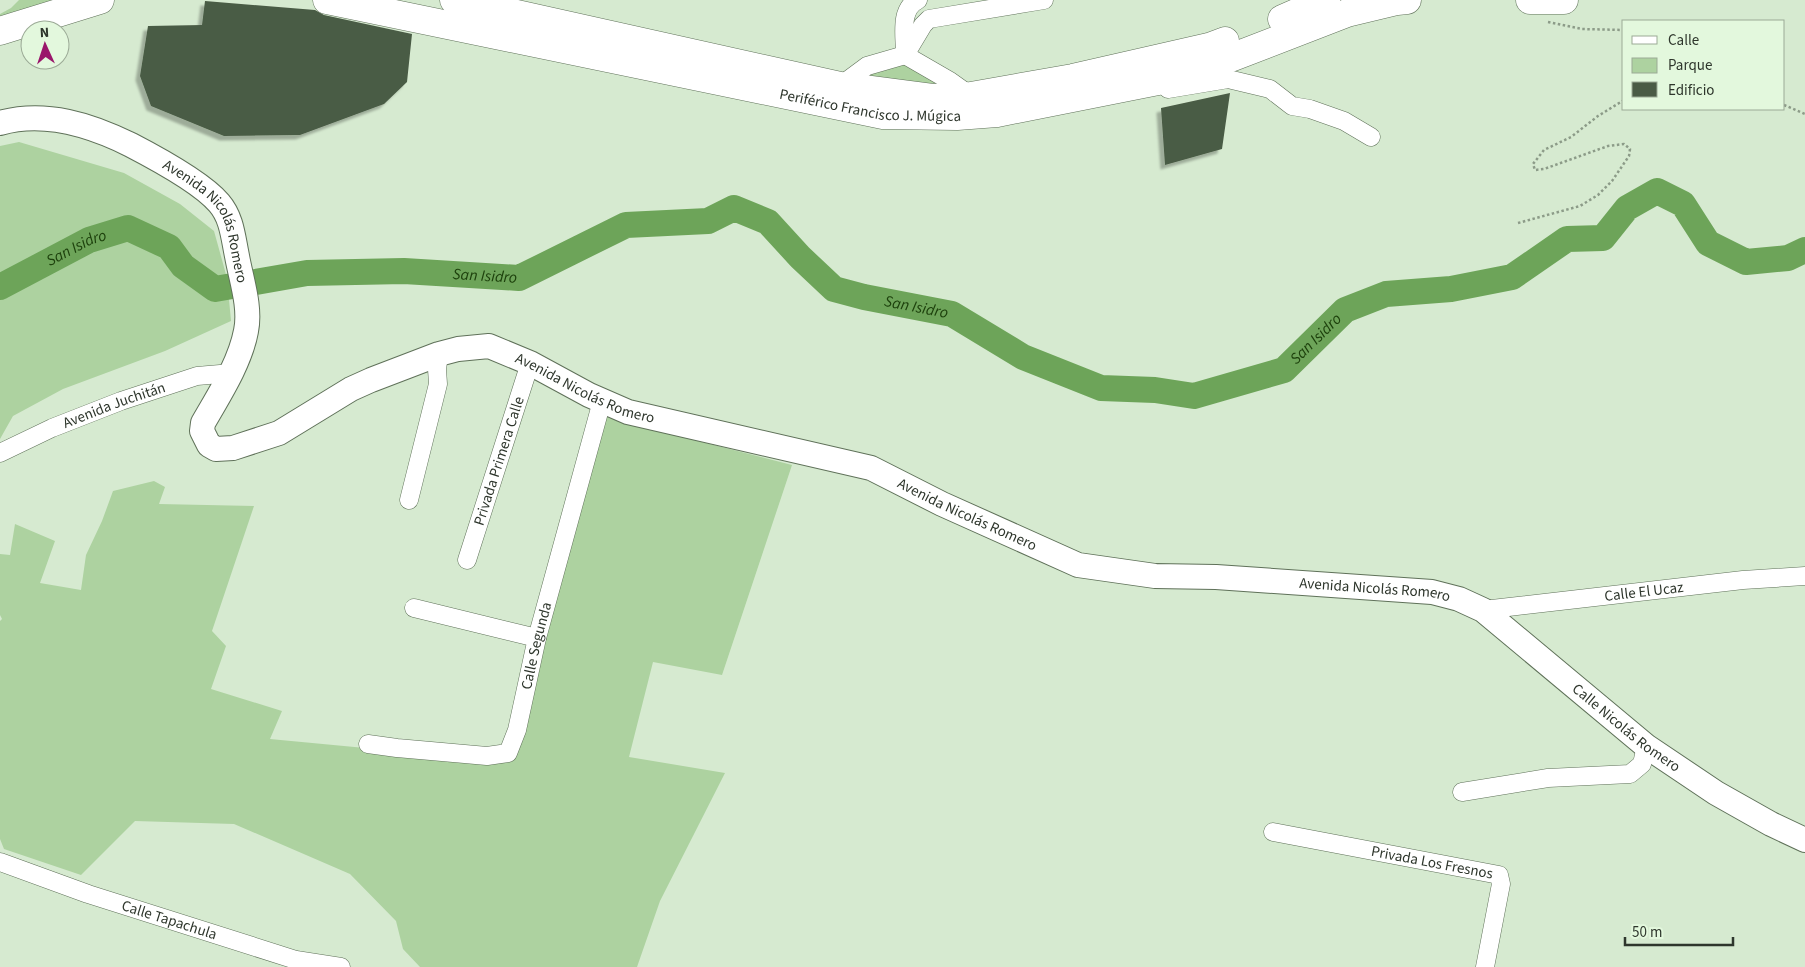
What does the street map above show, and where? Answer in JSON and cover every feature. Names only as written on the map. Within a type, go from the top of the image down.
[{"type":"main road","name":"Periférico Francisco J. Múgica","points":[[327,0],[883,115],[957,116],[997,112],[1168,79],[1224,60],[1347,13],[1407,0]]},
{"type":"main road","name":"Periférico Francisco J. Múgica","points":[[454,0],[840,86],[932,98],[971,96],[1073,78],[1209,47],[1326,0]]},
{"type":"main road","points":[[1530,0],[1564,0]]},
{"type":"main road","points":[[0,31],[88,2]]},
{"type":"street","points":[[905,55],[905,12],[911,3],[918,0]]},
{"type":"street","points":[[840,86],[867,66],[905,55],[923,25],[930,19],[989,4],[1044,0]]},
{"type":"street","points":[[905,55],[950,81],[971,96]]},
{"type":"street","points":[[1138,85],[1171,90],[1228,79],[1270,89],[1292,106],[1310,109],[1344,121],[1371,137]]},
{"type":"street","name":"Avenida Nicolás Romero","points":[[0,123],[26,119],[58,120],[86,125],[145,152],[202,187],[219,203],[229,217],[247,306],[246,330],[232,372],[203,423],[202,431],[205,439],[209,445],[216,449],[232,448],[278,433],[351,389],[439,354],[458,349],[489,346],[530,363],[602,402],[628,412],[871,468],[942,504],[1078,564],[1155,576],[1216,577],[1432,592],[1459,599]]},
{"type":"street","points":[[409,500],[438,384],[439,354]]},
{"type":"street","name":"Privada Primera Calle","points":[[467,560],[530,363]]},
{"type":"street","name":"Avenida Juchitán","points":[[0,453],[52,428],[121,401],[197,376],[232,372]]},
{"type":"street","name":"Calle Segunda","points":[[368,744],[487,756],[508,753],[516,730],[537,638],[602,402]]},
{"type":"street","name":"Calle El Ucaz","points":[[1483,610],[1742,580],[1805,576]]},
{"type":"street","name":"Calle Nicolás Romero","points":[[1459,599],[1483,610],[1646,746],[1716,793],[1771,824],[1805,840]]},
{"type":"street","points":[[414,608],[537,638]]},
{"type":"street","points":[[1462,792],[1548,778],[1630,774],[1642,764],[1646,746]]},
{"type":"street","name":"Privada Los Fresnos","points":[[1273,832],[1499,874],[1500,884],[1484,967]]},
{"type":"street","name":"Calle Tapachula","points":[[0,862],[88,894],[295,963],[341,967]]},
{"type":"path","points":[[1518,223],[1543,218],[1580,206],[1598,195],[1612,181],[1629,156],[1630,149],[1624,144],[1608,146],[1544,169],[1535,170],[1533,164],[1544,150],[1571,136],[1622,101]]},
{"type":"path","points":[[1785,105],[1805,114]]},
{"type":"green space","points":[[19,0],[85,0],[0,26],[0,14],[11,8]]},
{"type":"green space","points":[[904,60],[955,88],[851,81]]},
{"type":"green space","points":[[19,142],[124,173],[180,204],[214,231],[227,278],[231,321],[165,351],[63,389],[13,416],[0,439],[0,146]]},
{"type":"green space","points":[[604,412],[647,428],[792,465],[722,675],[653,662],[629,757],[725,773],[660,901],[637,967],[420,967],[403,949],[396,921],[350,874],[234,824],[135,821],[81,875],[4,849],[0,839],[0,621],[2,619],[0,615],[0,554],[10,555],[15,524],[55,541],[40,583],[81,590],[86,555],[102,521],[113,491],[154,481],[165,487],[159,504],[254,506],[212,631],[226,646],[211,689],[282,711],[270,739],[510,759]]},
{"type":"building","points":[[205,1],[315,10],[324,15],[412,34],[407,82],[384,104],[300,135],[224,136],[151,106],[140,76],[148,26],[202,25]]},
{"type":"building","points":[[1230,93],[1222,149],[1165,165],[1161,108]]},
{"type":"waterway","name":"San Isidro","points":[[0,287],[89,240],[128,228],[169,247],[183,266],[215,289],[307,273],[404,271],[519,278],[626,225],[708,221],[734,208],[768,222],[800,257],[834,289],[864,297],[952,314],[1023,357],[1101,388],[1155,390],[1194,396],[1284,370],[1345,310],[1386,294],[1451,289],[1512,277],[1567,239],[1603,238],[1627,208],[1657,191],[1683,204],[1708,243],[1746,262],[1788,258],[1805,250]]}]
